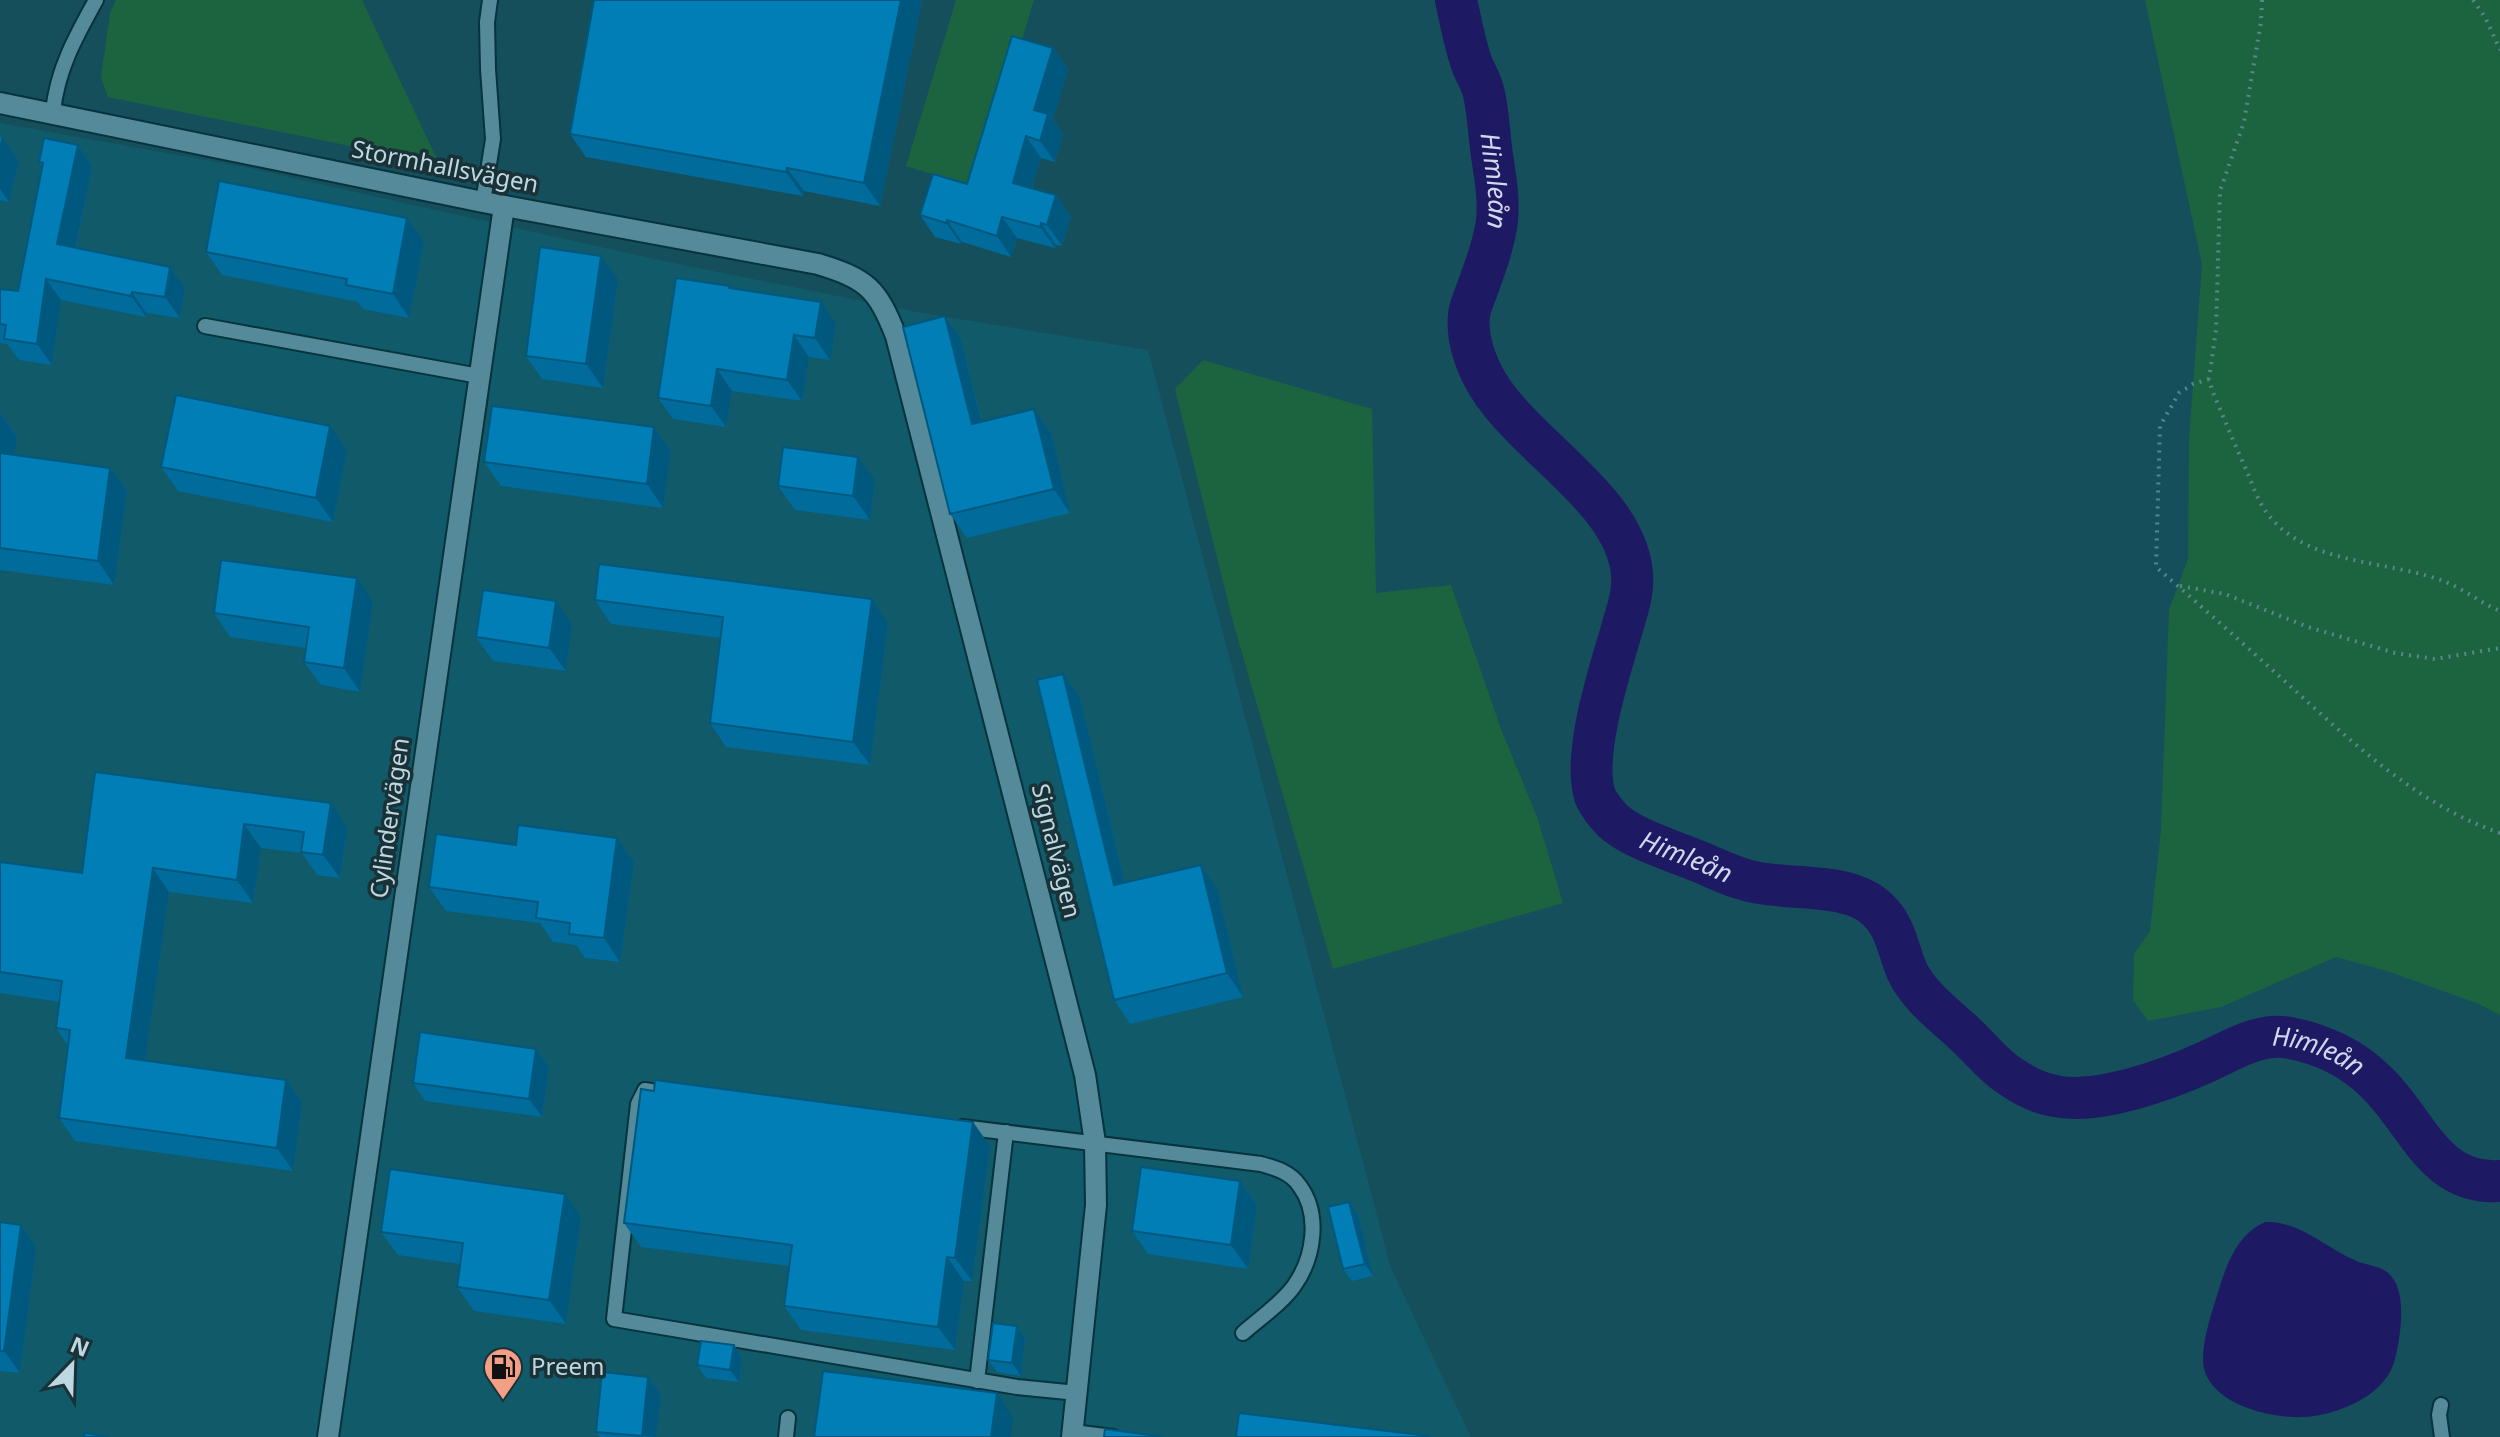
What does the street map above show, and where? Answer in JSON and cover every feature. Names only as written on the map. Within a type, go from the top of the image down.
[{"type":"street","name":"Stormhallsvägen","points":[[0,103],[494,204],[818,264],[845,272],[875,292]]},
{"type":"street","name":"Cylindervägen","points":[[328,1437],[479,376],[494,204]]},
{"type":"street","name":"Signalvägen","points":[[875,292],[892,324],[904,367],[1085,1075],[1095,1143],[1096,1205],[1072,1434]]},
{"type":"lane","points":[[53,112],[55,90],[70,46],[96,0]]},
{"type":"lane","points":[[490,0],[487,22],[494,204]]},
{"type":"lane","points":[[205,326],[479,376]]},
{"type":"lane","points":[[661,1092],[645,1090],[638,1104],[614,1319],[977,1381],[1077,1393]]},
{"type":"lane","points":[[943,1125],[1261,1164],[1284,1171],[1299,1184],[1308,1203],[1313,1229],[1312,1250],[1293,1288],[1243,1333]]},
{"type":"lane","points":[[977,1381],[1006,1132]]},
{"type":"lane","points":[[2441,1405],[2442,1437]]},
{"type":"lane","points":[[786,1437],[788,1418]]},
{"type":"lane","points":[[1072,1434],[1113,1437]]},
{"type":"path","points":[[2262,0],[2244,122],[2220,191],[2217,314],[2209,379],[2212,390],[2256,493],[2266,512],[2282,530],[2302,544],[2321,551],[2398,567],[2448,583],[2500,611]]},
{"type":"path","points":[[2473,0],[2485,17],[2500,50]]},
{"type":"path","points":[[2209,379],[2179,393],[2160,426],[2156,567],[2349,741],[2407,785],[2481,827],[2500,833]]},
{"type":"path","points":[[2178,586],[2225,594],[2308,627],[2395,653],[2435,659],[2500,648]]},
{"type":"shaded area","points":[[0,123],[244,167],[659,260],[917,312],[1148,350],[1391,1268],[1471,1437],[0,1437]]},
{"type":"shaded area","points":[[2265,1222],[2302,1231],[2347,1257],[2384,1270],[2396,1283],[2401,1312],[2395,1359],[2382,1383],[2359,1401],[2317,1415],[2274,1415],[2226,1397],[2206,1375],[2203,1360],[2205,1342],[2226,1269],[2241,1242]]},
{"type":"green space","points":[[116,0],[362,0],[436,157],[429,162],[108,97],[101,77],[110,13]]},
{"type":"green space","points":[[956,0],[1034,0],[977,188],[906,166]]},
{"type":"green space","points":[[2145,0],[2500,0],[2500,1015],[2479,1004],[2387,971],[2336,957],[2221,1007],[2148,1021],[2133,1000],[2134,954],[2150,931],[2161,830],[2169,610],[2188,559],[2189,440],[2202,264]]},
{"type":"green space","points":[[1203,360],[1372,409],[1376,593],[1451,585],[1501,729],[1537,817],[1563,903],[1333,969],[1232,618],[1175,389]]},
{"type":"building","points":[[594,0],[901,0],[864,183],[570,134]]},
{"type":"building","points":[[1012,36],[1053,48],[1034,110],[1048,114],[1040,141],[1026,136],[1013,183],[1056,195],[1047,225],[1041,223],[1040,227],[1002,217],[997,236],[920,215],[933,174],[967,184]]},
{"type":"building","points":[[44,138],[78,145],[57,244],[170,267],[165,297],[132,292],[131,296],[46,279],[37,344],[4,339],[6,325],[0,324],[0,289],[18,291],[43,163],[39,162]]},
{"type":"building","points":[[219,181],[407,218],[393,294],[346,285],[347,279],[206,252]]},
{"type":"building","points":[[540,247],[601,256],[586,364],[526,356]]},
{"type":"building","points":[[676,278],[821,302],[815,338],[794,335],[787,380],[717,369],[711,406],[658,398]]},
{"type":"building","points":[[945,316],[972,424],[1034,409],[1054,489],[950,514],[903,327]]},
{"type":"building","points":[[176,395],[330,426],[316,498],[161,467]]},
{"type":"building","points":[[492,406],[654,427],[647,484],[484,462]]},
{"type":"building","points":[[783,447],[858,457],[853,496],[778,486]]},
{"type":"building","points":[[0,453],[110,468],[98,561],[0,548]]},
{"type":"building","points":[[221,560],[357,578],[344,668],[304,662],[309,627],[214,613]]},
{"type":"building","points":[[599,564],[872,599],[853,742],[710,723],[723,617],[595,600]]},
{"type":"building","points":[[483,590],[556,601],[549,648],[476,637]]},
{"type":"building","points":[[1063,674],[1114,885],[1201,865],[1227,973],[1114,1000],[1037,680]]},
{"type":"building","points":[[95,772],[331,803],[323,855],[301,852],[304,832],[244,824],[237,880],[153,868],[126,1058],[286,1080],[277,1148],[59,1118],[70,1030],[56,1028],[62,981],[0,972],[0,862],[82,873]]},
{"type":"building","points":[[518,825],[617,838],[604,938],[569,934],[570,923],[536,918],[538,902],[429,887],[436,834],[516,845]]},
{"type":"building","points":[[420,1032],[536,1049],[529,1099],[413,1083]]},
{"type":"building","points":[[655,1080],[973,1122],[955,1258],[947,1257],[938,1327],[784,1306],[792,1245],[624,1223],[641,1089],[654,1091]]},
{"type":"building","points":[[1141,1167],[1240,1181],[1231,1245],[1132,1231]]},
{"type":"building","points":[[390,1169],[565,1194],[549,1300],[457,1287],[463,1243],[381,1232]]},
{"type":"building","points":[[1349,1202],[1365,1264],[1343,1269],[1328,1207]]},
{"type":"building","points":[[0,1222],[21,1225],[4,1351],[0,1351]]},
{"type":"building","points":[[993,1323],[1017,1326],[1012,1363],[988,1360]]},
{"type":"building","points":[[701,1341],[734,1345],[730,1370],[697,1365]]},
{"type":"building","points":[[823,1371],[997,1393],[991,1437],[814,1437]]},
{"type":"building","points":[[602,1372],[648,1377],[642,1436],[596,1432]]},
{"type":"building","points":[[1239,1413],[1428,1436],[1428,1437],[1236,1437]]},
{"type":"building","points":[[1105,1429],[1164,1437],[1104,1437]]},
{"type":"building","points":[[85,1433],[109,1437],[84,1437]]},
{"type":"waterway","name":"Himleån","points":[[1456,0],[1468,51],[1484,94],[1497,198],[1494,238],[1469,315],[1473,352],[1497,398],[1611,519],[1625,546],[1632,574],[1629,603],[1604,691],[1592,759],[1595,796],[1610,818],[1642,839],[1740,878],[1762,884],[1834,890],[1865,901],[1878,910],[1889,924],[1907,971],[1926,998],[1998,1067],[2037,1091],[2072,1098],[2111,1094],[2172,1076],[2257,1040],[2290,1038],[2336,1054],[2367,1074],[2390,1097],[2428,1148],[2458,1173],[2477,1180],[2500,1181]]},
{"type":"place","name":"Preem","points":[[503,1401]]}]
